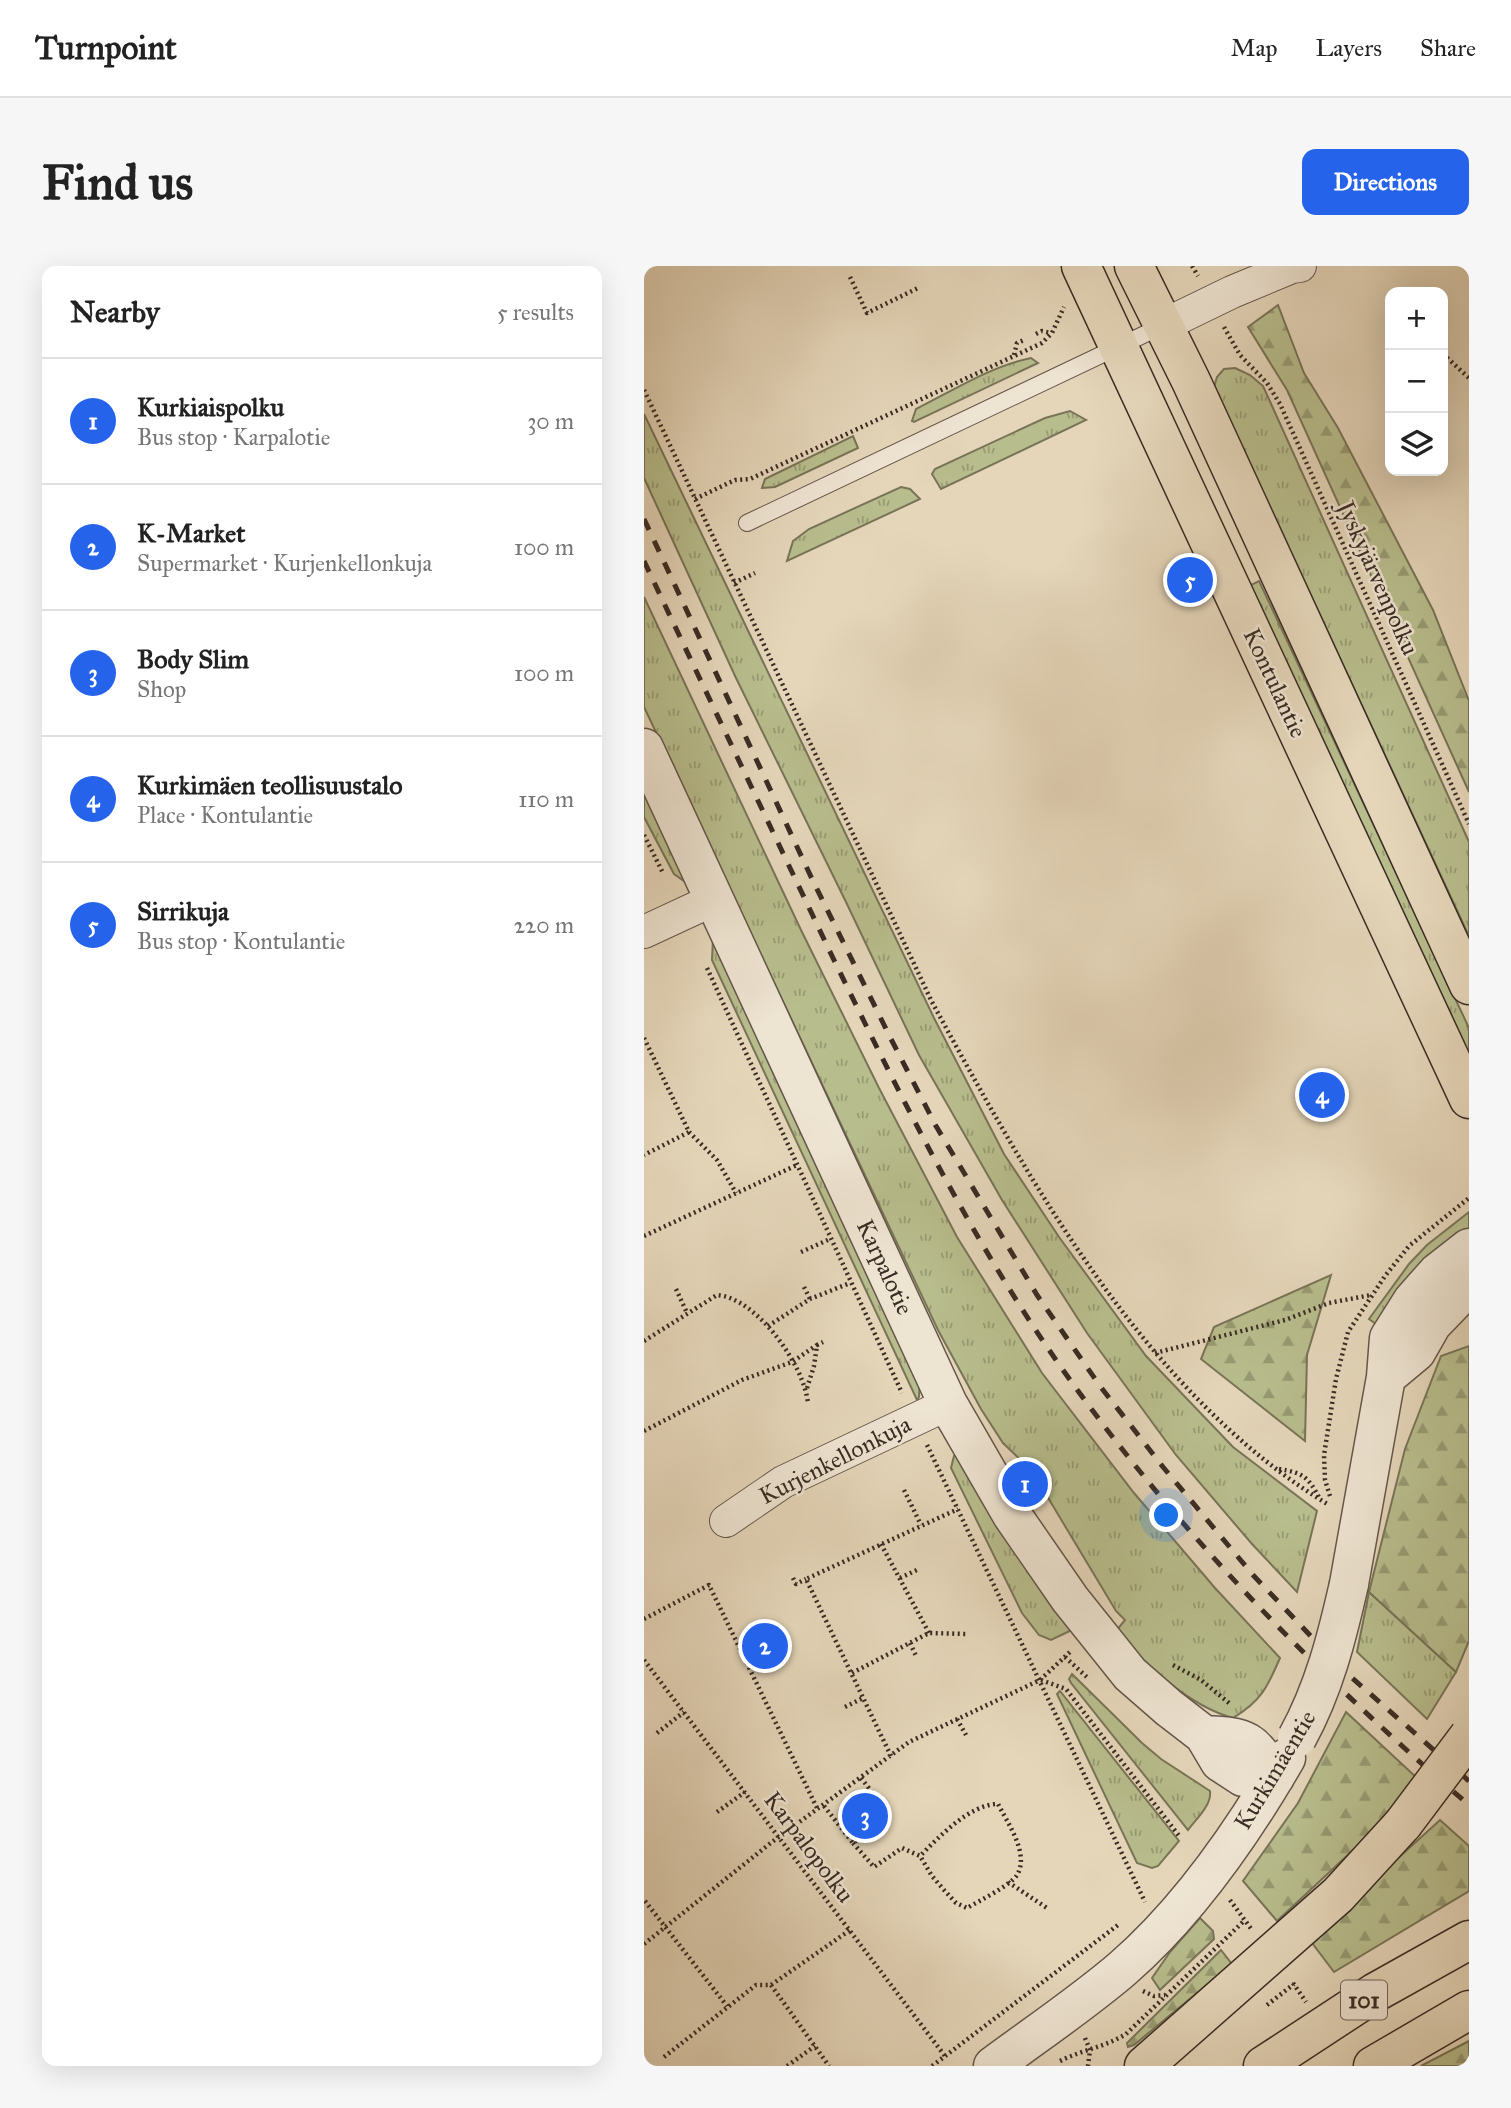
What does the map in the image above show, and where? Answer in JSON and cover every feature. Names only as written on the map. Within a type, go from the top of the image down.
[{"type":"main road","name":"Kontulantie","points":[[1081,266],[1469,1098]]},
{"type":"main road","name":"Kontulantie","points":[[1134,266],[1164,325],[1469,985]]},
{"type":"main road","points":[[1144,2066],[1338,1895],[1403,1824],[1469,1736]]},
{"type":"main road","name":"101","points":[[1263,2066],[1376,1992],[1469,1940]]},
{"type":"main road","name":"101","points":[[1373,2066],[1469,2010]]},
{"type":"street","points":[[1164,325],[1232,292],[1300,266]]},
{"type":"street","name":"Karpalotie","points":[[644,748],[948,1404],[1012,1515],[1042,1561],[1130,1674],[1169,1709],[1204,1735],[1220,1762],[1231,1770],[1242,1777],[1275,1777]]},
{"type":"street","points":[[644,932],[715,899]]},
{"type":"street","name":"Kurkimäentie","points":[[993,2066],[1121,1969],[1152,1940],[1191,1898],[1275,1777],[1311,1712],[1326,1674],[1349,1584],[1386,1377],[1389,1338],[1402,1315],[1437,1273],[1469,1248]]},
{"type":"street","points":[[1386,1377],[1416,1352],[1432,1324],[1469,1288]]},
{"type":"street","name":"Kurjenkellonkuja","points":[[726,1521],[783,1482],[948,1404]]},
{"type":"lane","points":[[747,523],[1164,325]]},
{"type":"path","points":[[850,277],[867,313],[918,288]]},
{"type":"path","points":[[695,499],[735,480],[750,479],[1042,343],[1052,333],[1067,303]]},
{"type":"path","points":[[1036,334],[1042,331],[1052,333]]},
{"type":"path","points":[[1013,356],[1017,343],[1024,340]]},
{"type":"path","name":"Jyskyjärvenpolku","points":[[1240,355],[1267,383],[1280,404],[1469,824]]},
{"type":"path","points":[[1448,359],[1469,378]]},
{"type":"path","points":[[644,390],[921,979],[983,1096],[1086,1260],[1155,1353],[1247,1446],[1300,1488],[1330,1506]]},
{"type":"path","points":[[734,583],[755,573]]},
{"type":"path","points":[[703,957],[850,1283],[908,1404]]},
{"type":"path","points":[[644,1038],[689,1132],[717,1160],[736,1193]]},
{"type":"path","points":[[644,1155],[689,1132]]},
{"type":"path","points":[[644,1236],[797,1165]]},
{"type":"path","points":[[801,1252],[830,1239]]},
{"type":"path","points":[[767,1326],[810,1299],[850,1283]]},
{"type":"path","points":[[804,1287],[810,1299]]},
{"type":"path","points":[[676,1289],[687,1312]]},
{"type":"path","points":[[1155,1353],[1285,1320],[1329,1303],[1372,1295]]},
{"type":"path","points":[[644,1340],[687,1312],[717,1296],[725,1296],[743,1303],[761,1318],[807,1389]]},
{"type":"path","points":[[644,1431],[742,1380],[792,1362],[820,1343],[807,1389],[808,1404]]},
{"type":"path","points":[[924,1437],[1145,1902]]},
{"type":"path","points":[[1275,1468],[1298,1472],[1310,1480],[1320,1499]]},
{"type":"path","points":[[904,1490],[921,1525]]},
{"type":"path","points":[[793,1578],[796,1584],[958,1509]]},
{"type":"path","points":[[881,1544],[929,1633]]},
{"type":"path","points":[[900,1578],[919,1569]]},
{"type":"path","points":[[806,1579],[891,1756]]},
{"type":"path","points":[[644,1619],[709,1585],[818,1810]]},
{"type":"path","points":[[852,1673],[929,1633],[967,1634]]},
{"type":"path","points":[[910,1643],[917,1658]]},
{"type":"path","points":[[644,1944],[909,1742],[1040,1680],[1065,1657]]},
{"type":"path","name":"Karpalopolku","points":[[644,1660],[945,2056]]},
{"type":"path","points":[[1170,1663],[1219,1693],[1237,1712]]},
{"type":"path","points":[[1040,1680],[1066,1689],[1181,1837]]},
{"type":"path","points":[[845,1707],[863,1698]]},
{"type":"path","points":[[657,1733],[684,1712]]},
{"type":"path","points":[[957,1719],[966,1735]]},
{"type":"path","points":[[861,1778],[875,1797]]},
{"type":"path","points":[[717,1812],[745,1791]]},
{"type":"path","points":[[824,1806],[874,1867],[902,1848],[920,1856],[944,1890],[956,1903],[967,1908],[1017,1877],[1022,1863],[1016,1838],[998,1804],[985,1804],[944,1832],[920,1856]]},
{"type":"path","points":[[1008,1882],[1047,1908]]},
{"type":"path","points":[[1223,1891],[1258,1937]]},
{"type":"path","points":[[1139,1908],[1152,1894]]},
{"type":"path","points":[[645,1901],[727,2006]]},
{"type":"path","points":[[1054,2064],[1077,2052],[1111,2043],[1126,2034],[1245,1920]]},
{"type":"path","points":[[932,2066],[1123,1921]]},
{"type":"path","points":[[664,2057],[756,1985],[772,1985],[850,1930]]},
{"type":"path","points":[[1288,1976],[1309,2006]]},
{"type":"path","points":[[772,1985],[829,2066]]},
{"type":"path","points":[[1136,1997],[1143,1991],[1154,1996],[1166,1995]]},
{"type":"path","points":[[1085,2038],[1090,2050],[1088,2066]]},
{"type":"path","points":[[787,2066],[815,2046]]},
{"type":"green space","points":[[1278,305],[1304,373],[1338,428],[1433,610],[1469,701],[1469,792],[1287,390],[1248,327]]},
{"type":"green space","points":[[1031,358],[1038,363],[912,421],[916,409],[987,373]]},
{"type":"green space","points":[[1235,368],[1250,375],[1263,386],[1469,842],[1469,936],[1214,387],[1217,377],[1224,369]]},
{"type":"green space","points":[[1070,411],[1086,420],[941,489],[932,474],[935,469],[1045,418]]},
{"type":"green space","points":[[644,414],[934,1018],[1004,1154],[1059,1237],[1146,1356],[1233,1447],[1317,1511],[1297,1592],[1176,1455],[1087,1333],[1002,1200],[919,1055],[736,678],[644,478]]},
{"type":"green space","points":[[853,436],[858,448],[775,487],[762,488],[765,479]]},
{"type":"green space","points":[[901,487],[910,489],[920,499],[787,561],[793,541],[809,529]]},
{"type":"green space","points":[[1259,581],[1469,1028],[1469,1060],[1247,587]]},
{"type":"green space","points":[[644,597],[801,930],[957,1237],[1042,1373],[1134,1493],[1215,1588],[1280,1658],[1262,1693],[1233,1718],[1184,1694],[1140,1657],[1116,1631],[1125,1620],[1116,1611],[1032,1471],[1003,1443],[981,1409],[938,1330],[644,707]]},
{"type":"green space","points":[[644,792],[684,875],[684,881],[674,874],[644,817]]},
{"type":"green space","points":[[713,938],[920,1378],[917,1400],[712,960]]},
{"type":"green space","points":[[1469,1212],[1469,1230],[1380,1327],[1369,1319],[1409,1264],[1427,1245]]},
{"type":"green space","points":[[1331,1275],[1307,1355],[1305,1441],[1201,1359],[1214,1327]]},
{"type":"green space","points":[[1469,1346],[1469,1641],[1456,1672],[1369,1592],[1405,1449],[1441,1356]]},
{"type":"green space","points":[[959,1453],[1074,1629],[1051,1640],[1039,1635],[1022,1613],[951,1468],[954,1456]]},
{"type":"green space","points":[[1369,1592],[1456,1672],[1427,1719],[1357,1652]]},
{"type":"green space","points":[[1072,1674],[1142,1743],[1161,1759],[1210,1791],[1206,1807],[1188,1830],[1071,1683],[1069,1679]]},
{"type":"green space","points":[[1060,1691],[1179,1841],[1158,1866],[1152,1868],[1137,1863],[1057,1694]]},
{"type":"green space","points":[[1346,1712],[1417,1778],[1366,1838],[1277,1921],[1243,1881],[1298,1803]]},
{"type":"green space","points":[[1440,1820],[1469,1846],[1469,1891],[1334,1972],[1309,1939]]},
{"type":"green space","points":[[1200,1918],[1213,1931],[1214,1939],[1160,1990],[1152,1978],[1170,1952]]},
{"type":"green space","points":[[1221,1950],[1232,1964],[1134,2045],[1128,2047],[1127,2043]]},
{"type":"green space","points":[[1469,2041],[1469,2066],[1421,2066]]},
{"type":"railway","points":[[644,519],[813,881],[891,1039],[936,1126],[1037,1295],[1100,1386],[1253,1575],[1342,1669],[1469,1781]]},
{"type":"railway","points":[[644,561],[889,1072],[980,1240],[1047,1347],[1127,1455],[1217,1562],[1314,1663],[1469,1805]]},
{"type":"place","name":"Sirrikuja","points":[[1190,580]]},
{"type":"place","name":"Kurkimäen teollisuustalo","points":[[1322,1095]]},
{"type":"place","name":"Kurkiaispolku","points":[[1025,1484]]},
{"type":"place","name":"K-Market","points":[[765,1646]]},
{"type":"place","name":"Body Slim","points":[[865,1816]]}]
